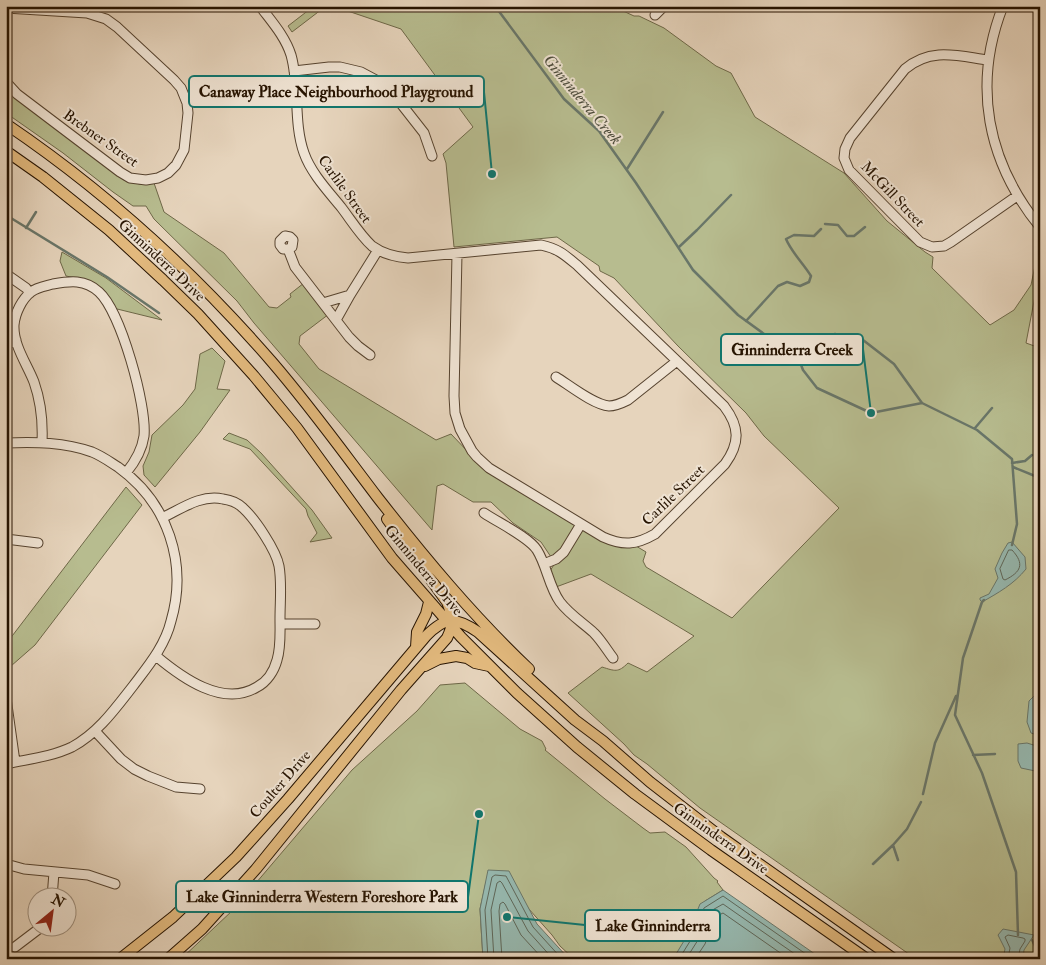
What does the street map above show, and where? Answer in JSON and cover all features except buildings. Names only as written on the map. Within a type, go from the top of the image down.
[{"type":"main road","name":"Ginninderra Drive","points":[[6,124],[60,162],[113,205],[177,262],[204,289],[272,363],[316,416],[378,498],[461,600],[500,642],[603,741],[650,782],[721,837],[894,959]]},
{"type":"main road","name":"Ginninderra Drive","points":[[6,151],[76,203],[123,242],[164,280],[226,344],[297,428],[392,558],[429,602],[453,623],[489,666],[562,735],[634,794],[867,959]]},
{"type":"main road","points":[[168,959],[202,928],[256,870],[402,690],[447,638],[453,623],[447,602],[386,518],[378,498]]},
{"type":"main road","points":[[416,647],[417,632],[426,614],[429,602]]},
{"type":"main road","name":"Ginninderra Drive","points":[[453,623],[478,632],[575,720],[603,741]]},
{"type":"main road","name":"Coulter Drive","points":[[120,959],[184,907],[254,837],[436,626],[453,623]]},
{"type":"main road","points":[[422,668],[439,660],[456,656],[489,666]]},
{"type":"street","name":"Carlile Street","points":[[260,6],[285,42],[291,56],[300,138],[308,161],[316,175],[362,236],[378,250],[390,255],[408,258],[542,245],[553,248],[563,253],[724,406],[736,426],[737,438],[732,455],[659,530],[644,540],[626,544],[614,542],[489,468],[472,451],[460,429],[454,396],[458,254]]},
{"type":"street","points":[[655,14],[664,6]]},
{"type":"street","points":[[1003,6],[993,34],[988,60],[987,85],[990,124],[1000,161],[1017,196],[1040,227]]},
{"type":"street","name":"Brebner Street","points":[[6,8],[87,13],[106,19],[117,27],[174,80],[184,92],[188,114],[184,150],[179,160],[168,173],[158,178],[146,180],[130,178],[17,94],[6,82]]},
{"type":"street","name":"McGill Street","points":[[988,60],[935,55],[922,58],[910,65],[850,138],[844,149],[844,158],[849,170],[920,242],[932,247],[944,246],[952,242],[1017,196]]},
{"type":"street","points":[[294,71],[340,67],[361,72],[376,80],[395,96],[424,133],[432,156]]},
{"type":"street","points":[[288,249],[295,267],[353,342],[370,355]]},
{"type":"street","points":[[336,320],[378,250]]},
{"type":"street","points":[[6,274],[30,293]]},
{"type":"street","points":[[42,442],[42,412],[39,396],[16,340],[14,325],[17,312],[23,300],[30,293],[44,286],[68,281],[80,282],[91,286],[107,302],[125,343],[134,372],[141,402],[144,437],[134,462],[126,473]]},
{"type":"street","points":[[323,303],[350,295]]},
{"type":"street","points":[[6,344],[16,340]]},
{"type":"street","points":[[556,377],[594,401],[610,406],[628,400],[677,361]]},
{"type":"street","points":[[6,443],[42,442],[71,446],[93,452],[126,473],[151,499],[162,518],[176,558],[177,576],[177,594],[171,622],[156,656],[96,731],[73,746],[56,753],[11,763],[6,698]]},
{"type":"street","points":[[156,656],[202,687],[234,694],[250,692],[260,685],[272,672],[278,660],[280,648],[280,581],[277,560],[272,547],[244,509],[234,502],[223,499],[205,499],[162,518]]},
{"type":"street","points":[[484,513],[530,542],[544,564],[560,602],[596,635],[613,658]]},
{"type":"street","points":[[544,564],[556,559],[564,552],[582,524]]},
{"type":"street","points":[[6,540],[38,543]]},
{"type":"street","points":[[280,624],[315,624]]},
{"type":"street","points":[[96,731],[121,760],[134,769],[176,787],[200,789]]},
{"type":"street","points":[[6,864],[24,869],[88,875],[114,884]]},
{"type":"street","points":[[53,888],[54,872]]},
{"type":"street","points":[[15,947],[28,937]]},
{"type":"green space","points":[[314,6],[326,6],[292,32],[288,26]]},
{"type":"green space","points":[[333,6],[617,6],[621,10],[664,28],[716,66],[731,73],[755,117],[844,173],[887,221],[933,257],[932,268],[990,325],[1014,310],[1031,285],[1040,242],[1040,270],[1026,343],[1040,348],[1040,959],[916,959],[700,808],[634,755],[568,693],[602,667],[616,670],[628,663],[647,672],[694,636],[591,574],[556,587],[550,571],[555,563],[541,542],[513,523],[491,502],[473,502],[443,484],[437,486],[432,530],[237,301],[154,219],[146,206],[133,206],[6,113],[6,88],[124,180],[140,184],[154,183],[164,212],[224,253],[269,307],[277,308],[304,283],[329,314],[300,336],[299,344],[319,369],[436,440],[451,434],[472,456],[613,542],[636,546],[646,552],[643,561],[646,567],[732,618],[839,508],[764,436],[746,413],[678,346],[614,278],[600,271],[599,266],[557,237],[454,247],[446,163],[443,154],[473,127],[401,29]]},
{"type":"green space","points":[[62,252],[106,278],[162,320],[113,308],[103,289],[86,280],[66,276],[60,261]]},
{"type":"green space","points":[[212,348],[225,361],[217,389],[230,390],[200,432],[155,487],[144,475],[143,466],[149,452],[152,435],[183,405],[195,389],[200,354]]},
{"type":"green space","points":[[229,433],[247,440],[261,453],[312,510],[332,538],[310,542],[317,533],[306,509],[250,449],[223,439]]},
{"type":"green space","points":[[126,487],[142,505],[35,645],[11,666],[6,653],[6,644]]},
{"type":"green space","points":[[465,683],[520,729],[542,741],[545,750],[643,828],[650,833],[665,832],[686,847],[718,881],[723,890],[705,901],[687,944],[675,959],[574,959],[560,946],[528,908],[515,888],[486,882],[480,909],[483,959],[181,959],[233,910],[352,770],[417,711],[440,685]]},
{"type":"water","points":[[1012,542],[1025,557],[1026,569],[1011,584],[982,602],[980,598],[989,594],[998,578],[995,569],[1002,553],[1008,543]]},
{"type":"water","points":[[1035,695],[1040,696],[1040,736],[1031,733],[1027,722],[1029,701]]},
{"type":"water","points":[[1027,743],[1040,747],[1040,772],[1021,768],[1018,761],[1018,744]]},
{"type":"water","points":[[488,870],[509,871],[537,924],[569,959],[483,959],[480,909]]},
{"type":"water","points":[[723,890],[822,959],[673,959],[687,936],[700,904]]},
{"type":"water","points":[[1003,929],[1034,935],[1024,950],[1023,959],[1003,959],[1005,949],[998,935]]},
{"type":"waterway","name":"Ginninderra Creek","points":[[495,6],[564,99],[599,131],[636,183],[693,270],[738,315],[782,347],[795,349],[803,370],[817,388],[871,413],[922,403],[977,430],[1012,459],[1017,524],[1012,545]]},
{"type":"waterway","points":[[627,169],[663,112]]},
{"type":"waterway","points":[[679,247],[731,195]]},
{"type":"waterway","points":[[26,228],[36,212]]},
{"type":"waterway","points":[[6,215],[107,277],[159,313]]},
{"type":"waterway","points":[[825,224],[838,225],[847,236],[854,236],[865,227]]},
{"type":"waterway","points":[[746,321],[778,286],[787,282],[800,286],[809,282],[811,276],[786,239],[794,235],[814,236],[821,229]]},
{"type":"waterway","points":[[795,349],[835,334],[863,340],[894,364],[922,403]]},
{"type":"waterway","points":[[975,428],[992,408]]},
{"type":"waterway","points":[[1012,463],[1025,461],[1032,455]]},
{"type":"waterway","points":[[1013,467],[1035,476]]},
{"type":"waterway","name":"Ginninderra Creek","points":[[984,600],[963,658],[955,715],[982,773],[1016,872],[1018,935]]},
{"type":"waterway","name":"Ginninderra Creek","points":[[923,794],[935,743],[956,696]]},
{"type":"waterway","points":[[973,755],[995,754]]},
{"type":"waterway","name":"Ginninderra Creek","points":[[873,864],[907,829],[921,802]]},
{"type":"waterway","points":[[893,845],[898,860]]},
{"type":"waterway","points":[[1032,940],[1040,956]]},
{"type":"place","name":"Canaway Place Neighbourhood Playground","points":[[492,174]]},
{"type":"place","name":"Ginninderra Creek","points":[[871,413]]},
{"type":"place","name":"Lake Ginninderra Western Foreshore Park","points":[[479,814]]},
{"type":"place","name":"Lake Ginninderra","points":[[507,917]]}]
